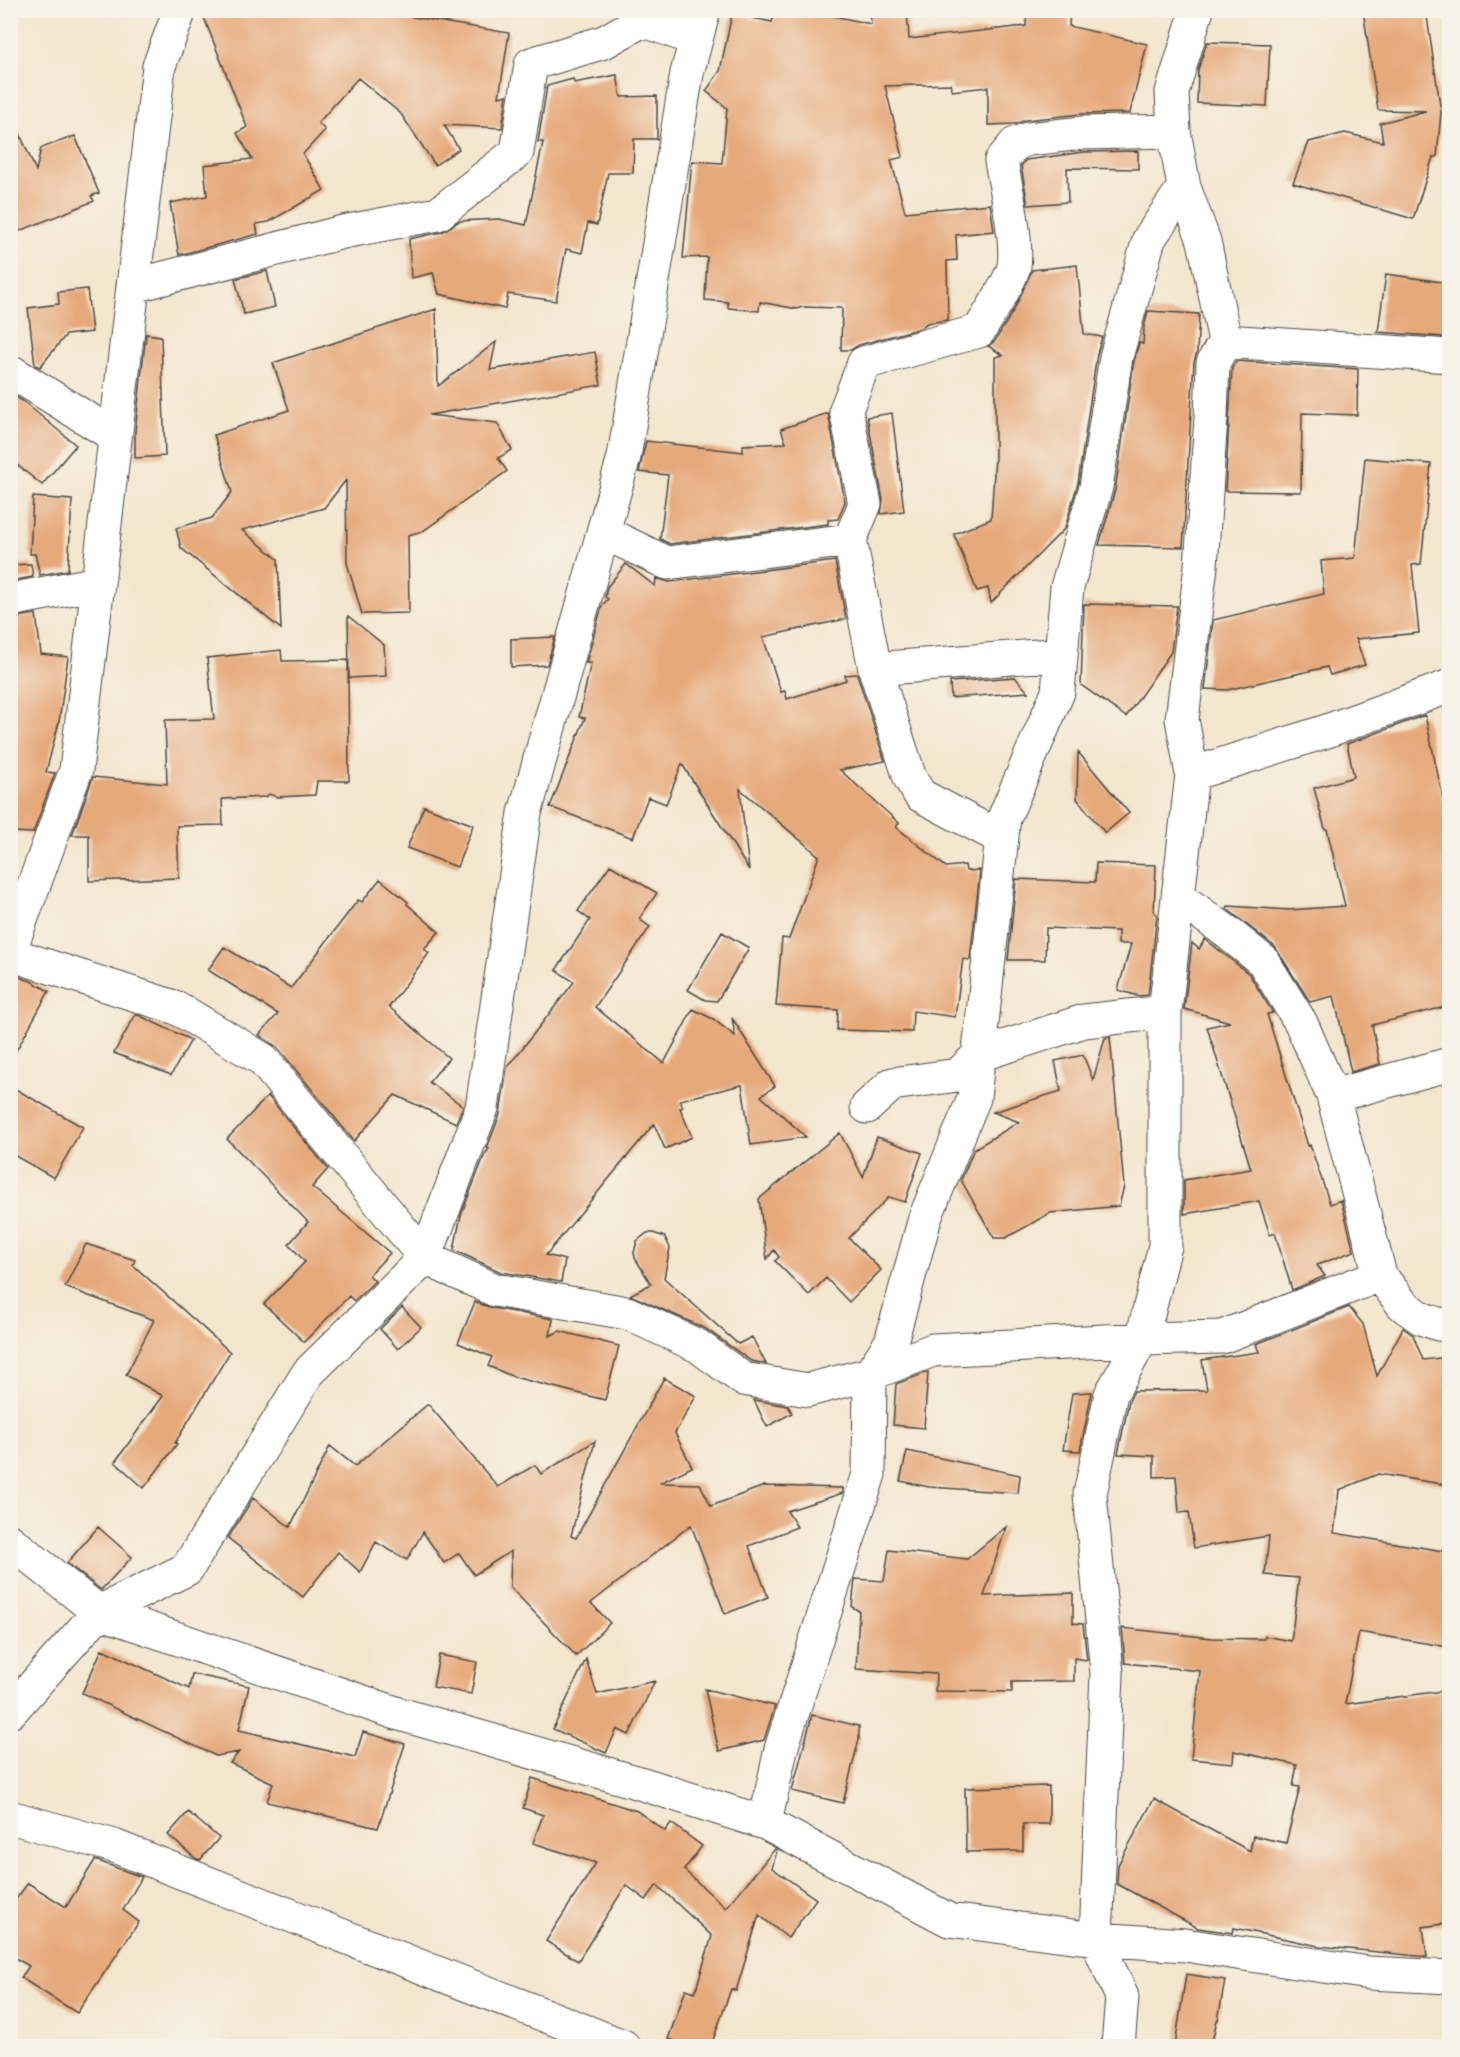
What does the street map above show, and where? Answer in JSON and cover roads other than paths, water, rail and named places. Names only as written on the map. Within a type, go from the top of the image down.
[{"type":"street","points":[[180,10],[159,66],[76,770],[21,883],[10,952],[177,1008],[262,1059],[425,1258],[495,1290],[627,1313],[698,1346],[743,1379],[808,1390],[870,1374],[933,1350],[1222,1337],[1380,1275]]},
{"type":"street","points":[[1118,2046],[1122,1997],[1096,1939],[1107,1673],[1090,1494],[1111,1394],[1142,1339],[1165,1246],[1165,1012],[1192,774],[1182,719],[1202,566],[1213,363],[1225,341],[1204,241],[1184,187],[1174,131],[1172,92],[1197,10]]},
{"type":"street","points":[[10,1712],[99,1612],[187,1569],[308,1373],[425,1258],[482,1108],[525,813],[624,457],[687,73],[700,25],[643,20],[604,42],[531,64],[517,152],[438,214],[343,232],[133,286]]},
{"type":"street","points":[[1001,838],[920,795],[910,778],[900,752],[875,669],[850,540],[865,504],[846,410],[864,363],[979,331],[997,302],[1014,267],[1013,234],[1001,161],[1015,144],[1028,139],[1083,133],[1174,131]]},
{"type":"street","points":[[765,1823],[781,1749],[869,1474],[870,1374],[891,1342],[926,1218],[974,1098],[1004,818],[1058,692],[1067,587],[1096,487],[1116,357],[1149,239],[1184,187]]},
{"type":"street","points":[[1225,341],[1449,357]]},
{"type":"street","points":[[10,372],[115,436]]},
{"type":"street","points":[[603,532],[667,563],[850,540]]},
{"type":"street","points":[[10,600],[98,583]]},
{"type":"street","points":[[875,669],[1061,654]]},
{"type":"street","points":[[1192,774],[1324,732],[1449,686]]},
{"type":"street","points":[[1178,897],[1263,961],[1301,1023],[1333,1096],[1380,1275],[1403,1305],[1412,1312],[1438,1324],[1449,1325]]},
{"type":"street","points":[[867,1107],[892,1084],[958,1075],[979,1055],[1083,1021],[1165,1012]]},
{"type":"street","points":[[1333,1096],[1449,1064]]},
{"type":"street","points":[[10,1541],[99,1612],[396,1713],[643,1784],[765,1823],[948,1920],[1096,1939],[1185,1945],[1369,1973],[1449,1977]]},
{"type":"street","points":[[10,1817],[114,1846],[623,2046]]}]
